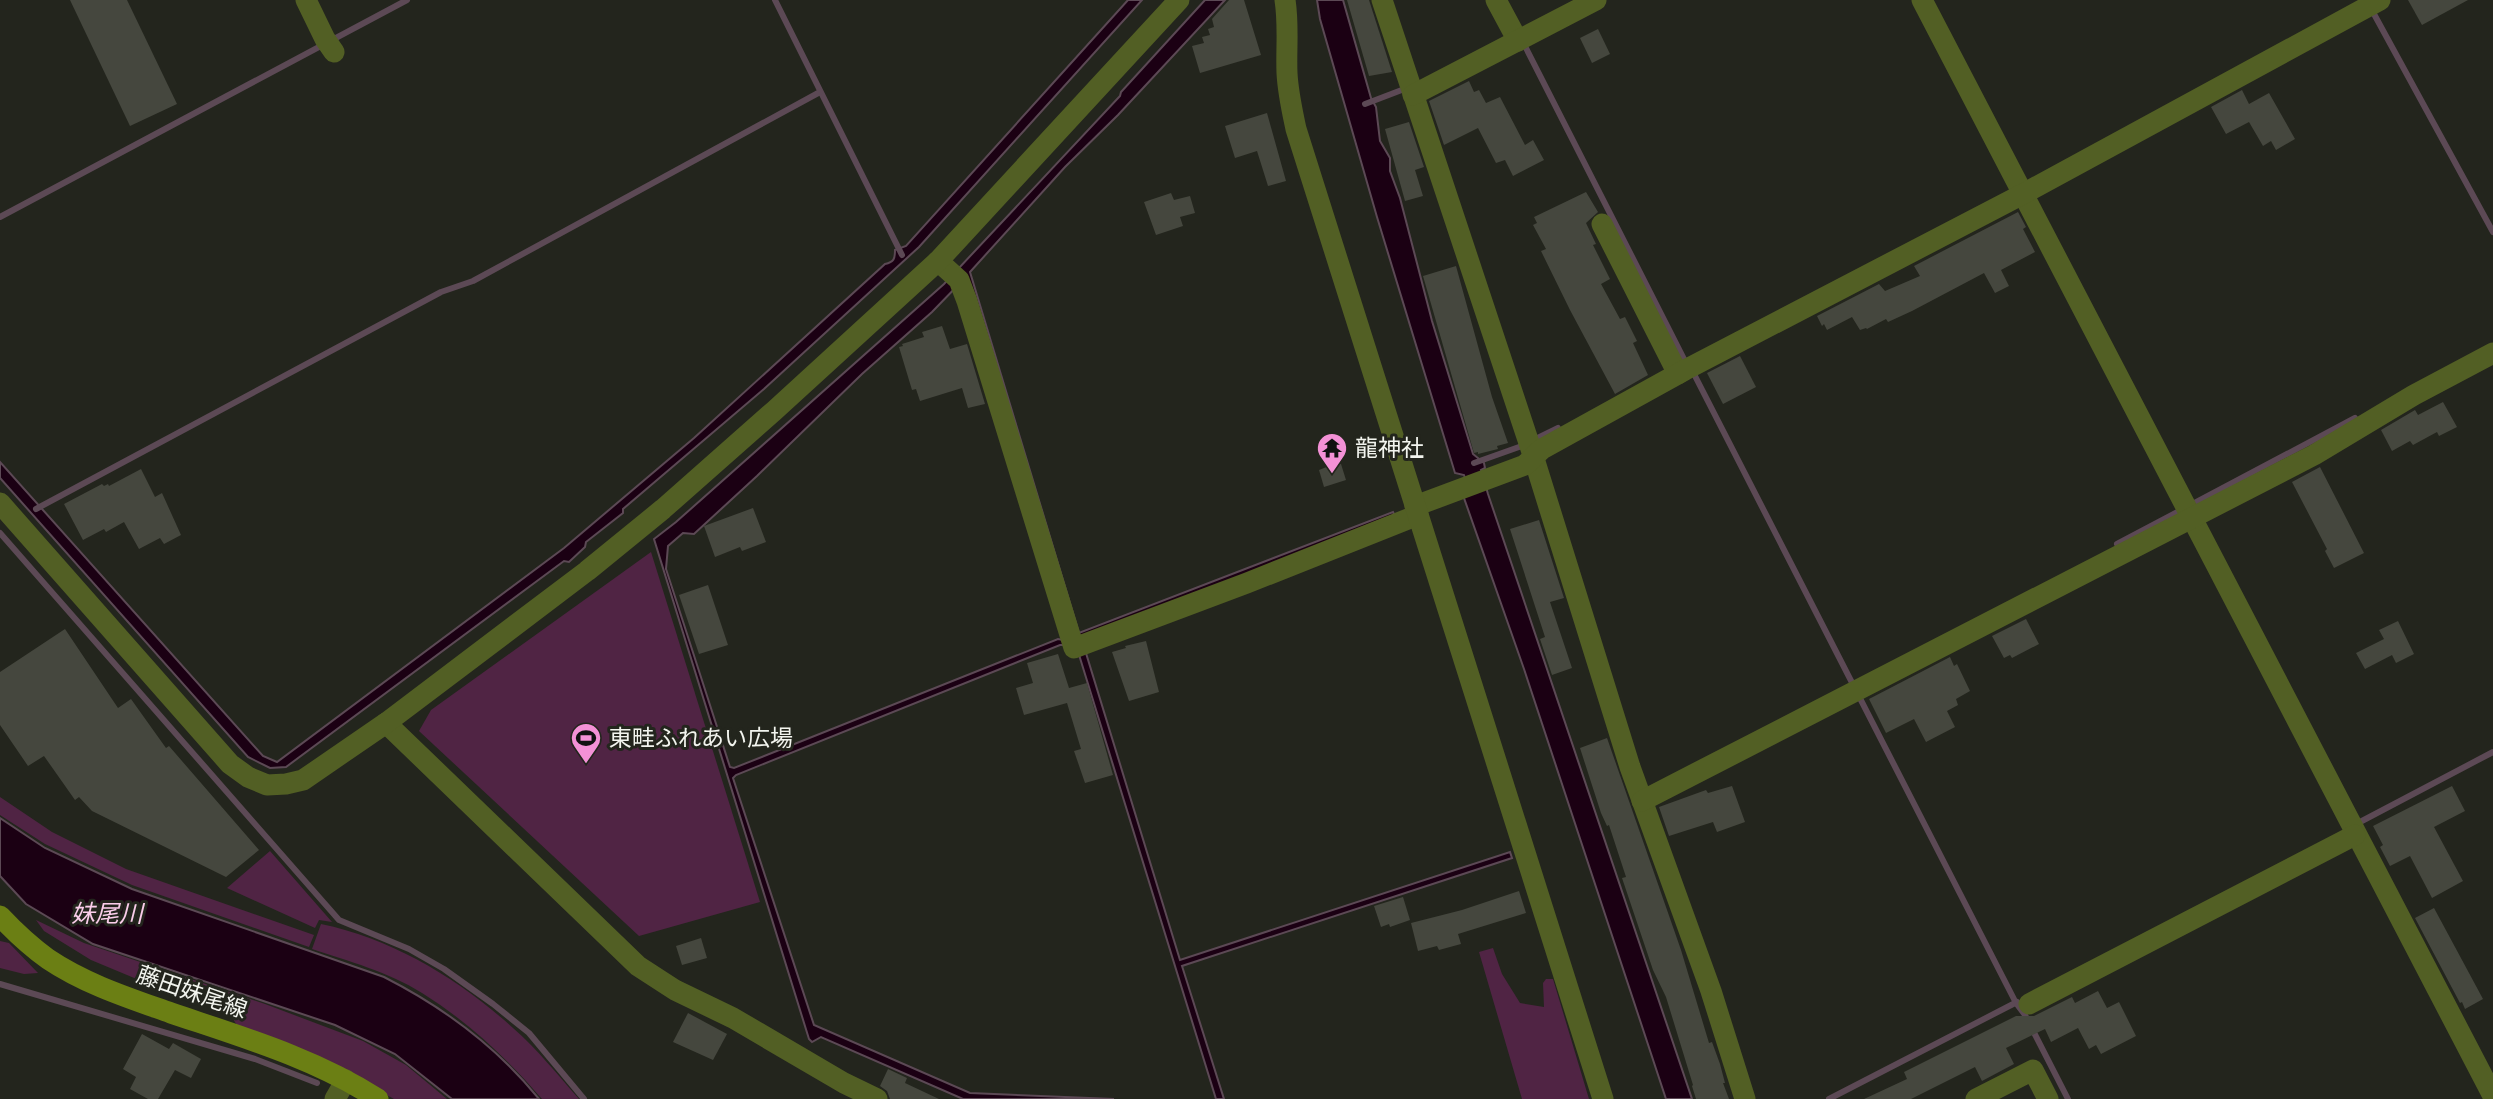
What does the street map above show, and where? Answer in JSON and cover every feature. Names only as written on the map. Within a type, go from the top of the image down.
[{"type":"main road","name":"藤田妹尾線","points":[[0,916],[23,940],[83,979],[130,999],[286,1052],[346,1080],[378,1099]]},
{"type":"street","points":[[306,0],[330,47]]},
{"type":"street","points":[[0,503],[230,764],[248,777],[267,785],[303,780],[386,723],[587,571],[774,411],[950,271],[1179,0]]},
{"type":"street","points":[[1286,0],[1288,86],[1296,129],[1603,1099]]},
{"type":"street","points":[[1382,0],[1531,448],[1579,609],[1642,801],[1711,991],[1745,1099]]},
{"type":"street","points":[[1496,0],[1515,36]]},
{"type":"street","points":[[1411,88],[1515,36],[1596,0]]},
{"type":"street","points":[[1922,0],[2493,1096]]},
{"type":"street","points":[[1531,448],[1542,449],[1681,368],[2380,0]]},
{"type":"street","points":[[1602,224],[1681,368]]},
{"type":"street","points":[[950,271],[967,300],[1076,642],[1417,510],[1472,484],[1525,465],[1531,448]]},
{"type":"street","points":[[1642,801],[1855,692],[2188,511],[2314,455],[2414,395],[2493,353]]},
{"type":"street","points":[[386,723],[638,966],[675,990],[733,1018],[844,1083],[877,1099]]},
{"type":"street","points":[[2029,1004],[2355,835]]},
{"type":"street","points":[[1976,1099],[2033,1070],[2048,1099]]},
{"type":"street","points":[[335,1099],[346,1080]]},
{"type":"shaded area","name":"東畦ふれあい広場","points":[[651,552],[760,902],[639,936],[419,731],[431,710]]},
{"type":"shaded area","points":[[0,797],[52,832],[126,869],[314,935],[309,947],[132,885],[45,844],[0,815]]},
{"type":"shaded area","points":[[270,851],[332,922],[319,920],[315,928],[227,888]]},
{"type":"shaded area","points":[[36,920],[84,943],[265,1004],[363,1041],[406,1065],[447,1099],[394,1099],[321,1059],[238,1027],[227,1009],[139,980],[91,960],[44,931]]},
{"type":"shaded area","points":[[321,924],[374,940],[424,963],[448,978],[522,1036],[579,1099],[542,1099],[486,1041],[422,993],[382,973],[312,949]]},
{"type":"shaded area","points":[[0,941],[9,943],[38,973],[24,974],[0,968]]},
{"type":"shaded area","points":[[1493,948],[1502,974],[1520,1003],[1544,1007],[1543,983],[1546,979],[1553,979],[1589,1099],[1522,1099],[1479,952]]},
{"type":"water","points":[[1128,0],[1142,0],[919,247],[764,389],[623,509],[623,513],[586,542],[585,547],[569,562],[564,561],[286,767],[270,768],[248,757],[0,478],[0,462],[263,756],[277,762],[564,548],[694,438],[885,264],[892,261],[895,250],[906,246]]},
{"type":"water","points":[[1205,0],[1225,0],[1118,115],[1065,167],[970,272],[1079,633],[1393,512],[1396,518],[1082,640],[1180,960],[1510,852],[1512,858],[1182,966],[1224,1099],[1216,1099],[1076,645],[1060,645],[736,775],[733,778],[814,1025],[970,1093],[1114,1099],[963,1099],[821,1037],[812,1042],[809,1039],[654,539],[944,284]],"holes":[[[964,279],[1068,641],[1058,639],[734,768],[730,767],[666,569],[668,546],[683,533],[694,534]]]},
{"type":"water","points":[[1317,0],[1343,0],[1371,98],[1376,107],[1380,141],[1390,158],[1390,171],[1400,198],[1432,321],[1473,454],[1484,463],[1485,468],[1481,470],[1488,494],[1692,1099],[1666,1099],[1524,669],[1464,498],[1469,490],[1464,475],[1455,473],[1377,217],[1320,19]]},
{"type":"water","name":"妹尾川","points":[[0,818],[45,848],[132,889],[384,977],[427,1001],[468,1030],[505,1062],[539,1099],[452,1099],[395,1054],[335,1025],[93,944],[26,904],[0,876]]},
{"type":"building","points":[[70,0],[127,0],[177,104],[130,126]]},
{"type":"building","points":[[1229,0],[1244,0],[1261,55],[1200,73],[1192,46],[1204,43],[1202,37],[1210,35],[1208,29],[1214,27],[1212,19]]},
{"type":"building","points":[[1347,0],[1369,0],[1392,72],[1369,76]]},
{"type":"building","points":[[2408,0],[2468,0],[2422,25]]},
{"type":"building","points":[[1598,29],[1610,54],[1592,63],[1580,38]]},
{"type":"building","points":[[1469,81],[1474,92],[1479,90],[1486,103],[1500,97],[1525,145],[1533,140],[1544,160],[1513,176],[1505,160],[1496,163],[1478,128],[1444,145],[1429,101]]},
{"type":"building","points":[[2242,90],[2249,104],[2269,93],[2295,139],[2276,150],[2271,141],[2263,146],[2249,122],[2226,134],[2211,107]]},
{"type":"building","points":[[1267,113],[1286,181],[1268,186],[1257,151],[1235,158],[1225,126]]},
{"type":"building","points":[[1409,122],[1424,167],[1415,170],[1423,196],[1405,201],[1385,129]]},
{"type":"building","points":[[1586,192],[1598,212],[1586,223],[1596,244],[1593,245],[1610,279],[1601,284],[1620,319],[1625,317],[1637,341],[1633,343],[1648,375],[1615,394],[1541,251],[1546,249],[1533,225],[1537,223],[1534,217]]},
{"type":"building","points":[[1171,193],[1174,200],[1190,196],[1195,213],[1180,217],[1183,226],[1156,235],[1144,202]]},
{"type":"building","points":[[2018,212],[2035,252],[2001,270],[2009,286],[1995,293],[1984,273],[1912,311],[1888,322],[1886,319],[1867,329],[1860,330],[1852,317],[1827,330],[1824,324],[1822,326],[1817,316],[1879,284],[1885,291],[1920,276],[1914,266]]},
{"type":"building","points":[[1456,266],[1492,397],[1508,443],[1497,446],[1498,449],[1478,454],[1474,453],[1423,276]]},
{"type":"building","points":[[942,326],[950,349],[967,344],[985,404],[968,408],[962,388],[920,401],[916,389],[912,390],[899,347],[924,337],[922,332]]},
{"type":"building","points":[[1740,356],[1756,387],[1723,404],[1707,373]]},
{"type":"building","points":[[2443,402],[2457,427],[2439,436],[2437,432],[2413,445],[2410,441],[2392,451],[2381,430],[2415,410],[2418,415]]},
{"type":"building","name":"龍神社","points":[[1341,464],[1346,480],[1324,487],[1319,470]]},
{"type":"building","points":[[2320,467],[2364,553],[2334,568],[2292,482]]},
{"type":"building","points":[[141,469],[155,497],[162,493],[181,535],[164,544],[160,538],[139,549],[124,522],[83,540],[64,504],[102,484],[109,486]]},
{"type":"building","points":[[753,508],[766,542],[742,551],[740,547],[715,557],[704,526]]},
{"type":"building","points":[[1539,520],[1564,598],[1550,602],[1572,668],[1552,675],[1540,639],[1545,637],[1510,529]]},
{"type":"building","points":[[708,585],[728,645],[699,654],[679,595]]},
{"type":"building","points":[[2026,619],[2039,644],[2012,658],[2010,655],[2004,658],[1992,636]]},
{"type":"building","points":[[2398,621],[2414,654],[2396,663],[2392,655],[2365,669],[2356,653],[2384,639],[2379,630]]},
{"type":"building","points":[[65,629],[118,708],[131,699],[166,748],[169,746],[259,850],[226,877],[92,811],[79,797],[75,800],[44,756],[28,766],[0,725],[0,672]]},
{"type":"building","points":[[1146,641],[1159,692],[1129,701],[1112,652]]},
{"type":"building","points":[[1058,654],[1069,688],[1087,683],[1113,775],[1085,783],[1074,751],[1081,749],[1067,703],[1024,715],[1016,688],[1033,683],[1027,663]]},
{"type":"building","points":[[1950,657],[1954,666],[1957,664],[1970,691],[1956,699],[1958,705],[1947,711],[1955,727],[1926,742],[1914,719],[1886,733],[1869,699]]},
{"type":"building","points":[[1607,738],[1681,950],[1709,1043],[1712,1042],[1720,1064],[1729,1099],[1696,1099],[1666,997],[1653,970],[1622,878],[1626,877],[1609,825],[1607,826],[1601,813],[1580,748]]},
{"type":"building","points":[[1732,786],[1745,822],[1717,832],[1713,822],[1669,836],[1659,807],[1706,790],[1708,793]]},
{"type":"building","points":[[2452,786],[2465,811],[2434,827],[2463,881],[2432,898],[2410,856],[2390,866],[2373,826]]},
{"type":"building","points":[[1519,891],[1526,913],[1458,934],[1461,944],[1439,950],[1437,946],[1418,951],[1411,923]]},
{"type":"building","points":[[1403,897],[1410,920],[1390,927],[1389,924],[1381,927],[1374,906]]},
{"type":"building","points":[[2434,908],[2483,999],[2465,1009],[2415,918]]},
{"type":"building","points":[[701,938],[707,958],[682,965],[676,946]]},
{"type":"building","points":[[2098,991],[2107,1008],[2119,1002],[2136,1036],[2101,1054],[2096,1045],[2089,1049],[2078,1028],[2051,1042],[2045,1029],[2006,1048],[2014,1064],[1982,1081],[1975,1067],[1911,1099],[1864,1099],[1907,1079],[1904,1072],[2016,1016],[2034,1016],[2072,997],[2075,1003]]},
{"type":"building","points":[[688,1013],[727,1034],[713,1060],[673,1042]]},
{"type":"building","points":[[142,1034],[169,1049],[173,1043],[201,1059],[191,1078],[175,1070],[158,1099],[148,1099],[130,1089],[136,1077],[123,1069]]},
{"type":"building","points":[[888,1069],[907,1078],[905,1083],[939,1099],[890,1099],[887,1091],[880,1086]]},
{"type":"waterway","points":[[0,217],[407,0]]},
{"type":"waterway","points":[[775,0],[902,255]]},
{"type":"waterway","points":[[2374,14],[2493,232]]},
{"type":"waterway","points":[[1526,48],[2016,1003],[2025,1015],[2068,1099]]},
{"type":"waterway","points":[[1365,104],[1407,88]]},
{"type":"waterway","points":[[36,509],[441,292],[473,281],[820,92]]},
{"type":"waterway","points":[[2117,544],[2355,418]]},
{"type":"waterway","points":[[1474,463],[1519,447],[1558,428]]},
{"type":"waterway","points":[[0,533],[339,920],[409,949],[444,969],[493,1004],[529,1033],[584,1099]]},
{"type":"waterway","points":[[2360,822],[2493,752]]},
{"type":"waterway","points":[[0,984],[255,1059],[317,1083]]},
{"type":"waterway","points":[[1829,1099],[2017,1002]]},
{"type":"place","name":"龍神社","points":[[1332,475]]},
{"type":"place","name":"東畦ふれあい広場","points":[[586,765]]}]
